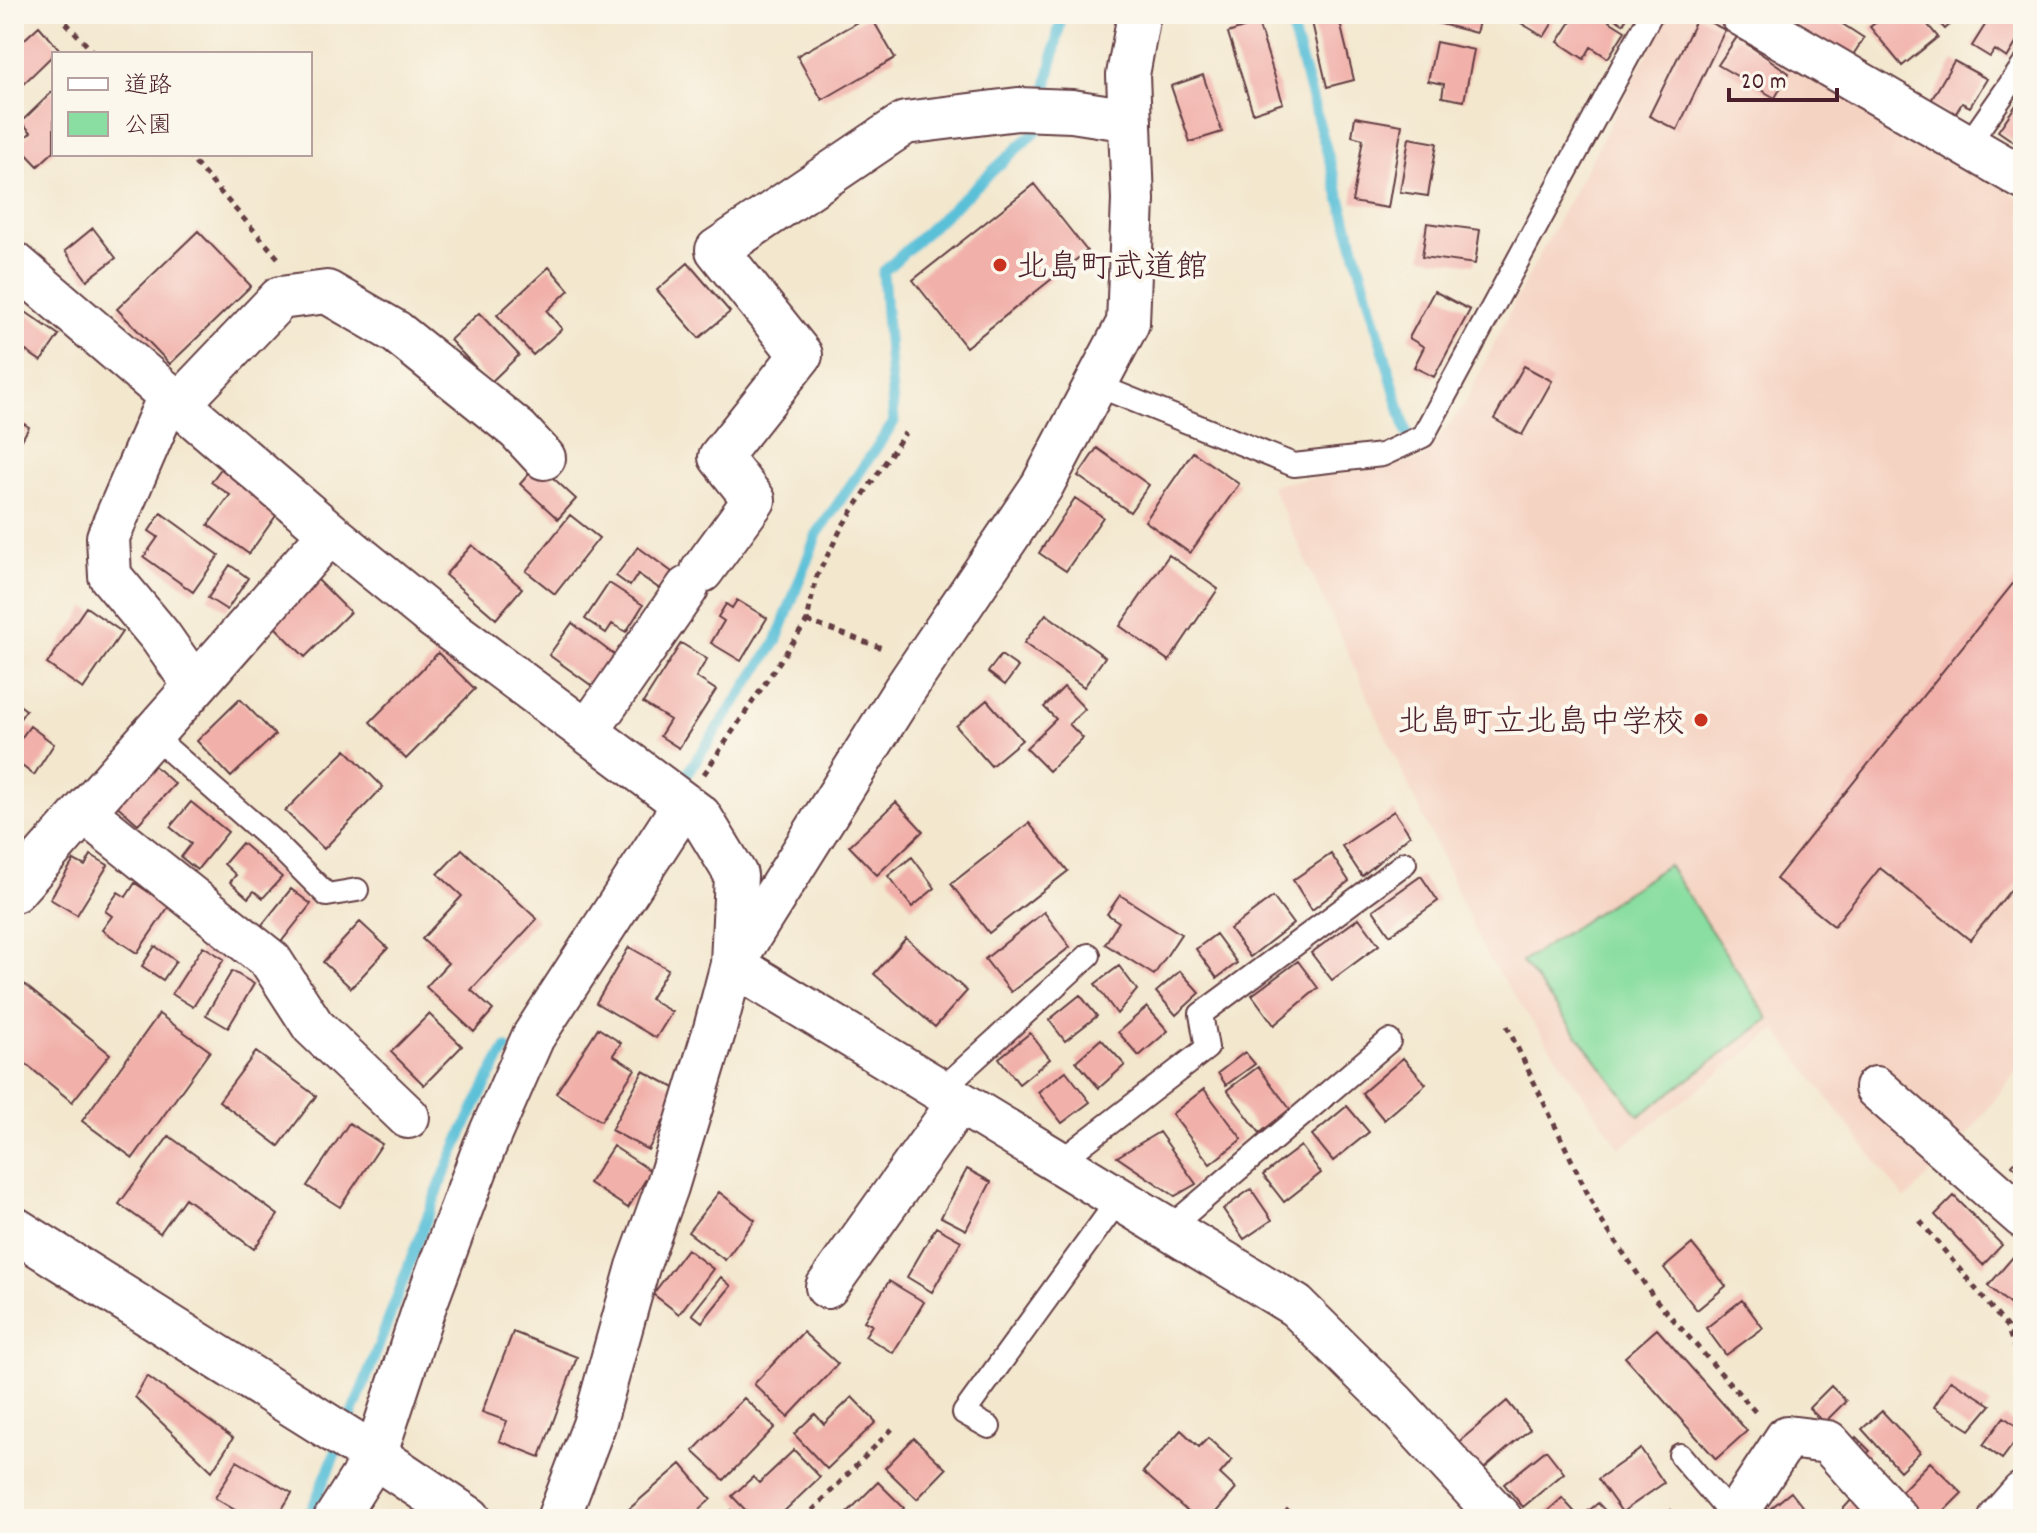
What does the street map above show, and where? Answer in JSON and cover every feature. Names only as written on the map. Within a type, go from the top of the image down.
[{"type":"street","points":[[732,964],[924,662],[1042,486],[1128,323],[1133,200],[1128,75],[1139,14]]},
{"type":"street","points":[[1745,15],[2023,178]]},
{"type":"street","points":[[587,732],[754,500],[720,457],[801,355],[717,250],[905,123],[1018,109],[1072,111],[1130,120]]},
{"type":"street","points":[[14,263],[432,616],[700,816],[736,875],[732,964],[715,1029],[667,1187],[638,1267],[594,1425],[558,1519]]},
{"type":"street","points":[[194,685],[160,636],[110,576],[108,537],[174,400],[280,298],[327,292],[396,332],[518,430],[544,458]]},
{"type":"street","points":[[14,891],[330,533]]},
{"type":"street","points":[[335,1519],[353,1442],[423,1311],[484,1148],[533,1037],[684,804]]},
{"type":"street","points":[[84,812],[271,961],[313,1026],[408,1117]]},
{"type":"street","points":[[732,964],[1296,1306],[1395,1404],[1501,1519]]},
{"type":"street","points":[[1876,1088],[2023,1217]]},
{"type":"street","points":[[827,1287],[950,1096]]},
{"type":"street","points":[[14,1229],[353,1442],[469,1519]]},
{"type":"street","points":[[1733,1518],[1787,1437],[1828,1442],[1897,1519]]},
{"type":"street","points":[[2001,1519],[2023,1494]]},
{"type":"lane","points":[[1096,385],[1294,465],[1382,455],[1423,436],[1651,14]]},
{"type":"lane","points":[[1967,146],[2023,66]]},
{"type":"lane","points":[[151,734],[275,843],[327,895],[357,890]]},
{"type":"lane","points":[[1058,1163],[1207,1048],[1201,1014],[1405,863]]},
{"type":"lane","points":[[950,1096],[1089,955]]},
{"type":"lane","points":[[1168,1229],[1389,1041]]},
{"type":"lane","points":[[989,1427],[964,1413],[1119,1199]]},
{"type":"lane","points":[[1680,1455],[1733,1518]]},
{"type":"path","points":[[58,14],[93,52]]},
{"type":"path","points":[[189,156],[295,278],[303,295]]},
{"type":"path","points":[[684,804],[807,621],[816,578],[843,525],[905,433]]},
{"type":"path","points":[[807,621],[924,662]]},
{"type":"path","points":[[1507,1026],[1600,1219],[1655,1299],[1755,1413],[1787,1437]]},
{"type":"path","points":[[1920,1221],[2007,1327],[2023,1372]]},
{"type":"path","points":[[804,1519],[894,1427]]},
{"type":"shaded area","name":"北島町立北島中学校","points":[[1669,14],[1715,14],[2023,200],[2023,1062],[1972,1130],[1905,1200],[1776,1030],[1620,1148],[1486,955],[1271,485],[1422,460],[1464,405],[1516,299]]},
{"type":"green space","points":[[1668,865],[1769,1019],[1639,1116],[1522,962]]},
{"type":"building","points":[[1338,14],[1354,80],[1327,87],[1311,18]]},
{"type":"building","points":[[1439,14],[1481,14],[1476,33],[1437,23]]},
{"type":"building","points":[[1520,14],[1558,14],[1544,37],[1516,20]]},
{"type":"building","points":[[1576,14],[1598,14],[1625,31],[1608,58],[1591,47],[1584,59],[1558,42]]},
{"type":"building","points":[[1608,14],[1629,14],[1623,24]]},
{"type":"building","points":[[1792,14],[1827,14],[1864,38],[1849,61],[1787,22]]},
{"type":"building","points":[[1887,14],[1919,14],[1938,37],[1902,66],[1870,27]]},
{"type":"building","points":[[1931,14],[1954,14],[1957,18],[1945,29]]},
{"type":"building","points":[[1992,14],[2008,14],[2023,24],[2023,32],[2007,58],[1995,50],[1990,57],[1972,46]]},
{"type":"building","points":[[870,15],[895,58],[822,100],[797,56]]},
{"type":"building","points":[[1698,16],[1725,30],[1677,130],[1649,116]]},
{"type":"building","points":[[1258,23],[1283,103],[1253,113],[1228,33]]},
{"type":"building","points":[[39,26],[61,51],[52,52],[52,56],[14,93],[14,49]]},
{"type":"building","points":[[1737,37],[1789,73],[1775,98],[1718,65]]},
{"type":"building","points":[[1436,42],[1474,50],[1464,101],[1442,97],[1444,84],[1428,81]]},
{"type":"building","points":[[1954,61],[1987,79],[1970,107],[1962,103],[1953,118],[1929,104]]},
{"type":"building","points":[[1203,75],[1222,132],[1190,142],[1171,86]]},
{"type":"building","points":[[52,92],[52,153],[38,166],[18,145],[31,132],[21,122]]},
{"type":"building","points":[[2023,95],[2023,148],[1998,131]]},
{"type":"building","points":[[1355,117],[1402,125],[1388,208],[1352,202],[1363,139],[1352,136]]},
{"type":"building","points":[[1409,138],[1437,143],[1428,196],[1400,192]]},
{"type":"building","name":"北島町武道館","points":[[1034,184],[1087,251],[966,347],[913,280]]},
{"type":"building","points":[[1427,223],[1480,230],[1475,264],[1422,257]]},
{"type":"building","points":[[93,228],[116,258],[87,280],[65,251]]},
{"type":"building","points":[[198,231],[251,286],[170,364],[117,309]]},
{"type":"building","points":[[688,263],[730,312],[699,338],[657,290]]},
{"type":"building","points":[[549,267],[569,290],[547,311],[562,329],[533,355],[497,315]]},
{"type":"building","points":[[1434,291],[1470,310],[1434,377],[1414,367],[1424,347],[1409,338]]},
{"type":"building","points":[[14,304],[59,335],[41,361],[14,343]]},
{"type":"building","points":[[479,313],[519,355],[490,383],[450,340]]},
{"type":"building","points":[[1524,366],[1552,381],[1522,435],[1494,419]]},
{"type":"building","points":[[14,418],[29,427],[14,454]]},
{"type":"building","points":[[1097,448],[1149,485],[1130,512],[1078,476]]},
{"type":"building","points":[[1193,452],[1239,484],[1190,553],[1145,521]]},
{"type":"building","points":[[538,464],[576,499],[558,519],[520,484]]},
{"type":"building","points":[[223,466],[282,507],[249,554],[208,525],[230,495],[211,482]]},
{"type":"building","points":[[1075,498],[1103,517],[1066,571],[1039,553]]},
{"type":"building","points":[[161,513],[219,555],[193,592],[144,557],[158,537],[149,531]]},
{"type":"building","points":[[570,515],[599,538],[555,594],[526,571]]},
{"type":"building","points":[[472,545],[522,588],[496,619],[445,575]]},
{"type":"building","points":[[638,547],[672,572],[660,589],[638,574],[630,586],[616,576]]},
{"type":"building","points":[[1169,555],[1218,589],[1169,661],[1120,626]]},
{"type":"building","points":[[230,565],[248,578],[227,610],[208,598]]},
{"type":"building","points":[[2023,571],[2023,875],[1970,940],[1880,868],[1834,926],[1776,879]]},
{"type":"building","points":[[316,578],[350,612],[305,657],[271,623]]},
{"type":"building","points":[[609,583],[643,605],[626,632],[612,624],[606,633],[585,619]]},
{"type":"building","points":[[737,600],[767,618],[741,661],[711,643],[724,621],[718,617],[726,604],[732,608]]},
{"type":"building","points":[[86,607],[122,632],[83,689],[47,664]]},
{"type":"building","points":[[1046,614],[1105,657],[1084,687],[1024,643]]},
{"type":"building","points":[[572,623],[617,657],[595,688],[549,655]]},
{"type":"building","points":[[681,643],[707,659],[696,677],[716,690],[679,748],[660,736],[670,720],[643,703]]},
{"type":"building","points":[[438,653],[475,689],[406,759],[370,722]]},
{"type":"building","points":[[1001,655],[1018,667],[1005,685],[988,672]]},
{"type":"building","points":[[1064,687],[1085,709],[1069,724],[1083,738],[1049,771],[1026,748],[1056,719],[1044,707]]},
{"type":"building","points":[[240,699],[275,735],[231,777],[197,741]]},
{"type":"building","points":[[987,700],[1022,740],[991,766],[956,726]]},
{"type":"building","points":[[14,701],[26,710],[14,727]]},
{"type":"building","points":[[30,726],[54,744],[34,775],[14,760],[14,748]]},
{"type":"building","points":[[346,750],[383,787],[324,849],[285,811]]},
{"type":"building","points":[[151,763],[175,784],[138,824],[114,803]]},
{"type":"building","points":[[191,802],[228,832],[197,870],[181,857],[191,844],[170,827]]},
{"type":"building","points":[[896,802],[923,831],[877,875],[849,846]]},
{"type":"building","points":[[1394,811],[1410,835],[1362,876],[1342,846]]},
{"type":"building","points":[[1029,823],[1068,871],[989,933],[951,884]]},
{"type":"building","points":[[242,843],[282,877],[263,898],[254,891],[248,898],[230,882],[236,875],[224,864]]},
{"type":"building","points":[[462,849],[537,919],[471,990],[493,1010],[474,1032],[426,987],[448,963],[422,939],[462,896],[438,874]]},
{"type":"building","points":[[1331,854],[1349,881],[1312,910],[1293,880]]},
{"type":"building","points":[[91,855],[108,865],[77,915],[50,899],[74,860],[85,866]]},
{"type":"building","points":[[912,857],[935,888],[912,907],[888,876]]},
{"type":"building","points":[[1421,876],[1438,901],[1390,935],[1373,910]]},
{"type":"building","points":[[135,883],[169,906],[137,953],[102,930],[112,916],[105,911],[118,892],[126,897]]},
{"type":"building","points":[[291,889],[311,904],[281,942],[261,926]]},
{"type":"building","points":[[1120,895],[1181,934],[1154,975],[1105,944],[1119,922],[1107,914]]},
{"type":"building","points":[[1273,897],[1293,924],[1250,957],[1230,929]]},
{"type":"building","points":[[1044,912],[1070,947],[1011,992],[985,959]]},
{"type":"building","points":[[1359,918],[1379,945],[1332,980],[1311,953]]},
{"type":"building","points":[[360,922],[388,948],[351,988],[323,962]]},
{"type":"building","points":[[1216,934],[1237,963],[1217,978],[1196,949]]},
{"type":"building","points":[[906,938],[967,991],[935,1027],[874,974]]},
{"type":"building","points":[[155,946],[176,961],[163,980],[142,966]]},
{"type":"building","points":[[203,946],[224,959],[193,1007],[172,994]]},
{"type":"building","points":[[629,947],[668,969],[650,999],[672,1012],[656,1038],[596,1003]]},
{"type":"building","points":[[1298,961],[1318,988],[1274,1025],[1252,995]]},
{"type":"building","points":[[1119,966],[1137,990],[1117,1014],[1095,984]]},
{"type":"building","points":[[232,971],[254,984],[228,1028],[206,1015]]},
{"type":"building","points":[[1180,971],[1200,993],[1176,1015],[1156,992]]},
{"type":"building","points":[[14,976],[110,1054],[72,1102],[14,1054]]},
{"type":"building","points":[[1080,995],[1097,1016],[1065,1041],[1049,1020]]},
{"type":"building","points":[[1147,1007],[1168,1031],[1139,1056],[1118,1032]]},
{"type":"building","points":[[159,1014],[210,1051],[133,1158],[82,1121]]},
{"type":"building","points":[[429,1014],[462,1046],[424,1085],[391,1052]]},
{"type":"building","points":[[598,1028],[621,1043],[613,1055],[635,1069],[601,1121],[556,1093]]},
{"type":"building","points":[[1030,1033],[1050,1059],[1019,1084],[999,1058]]},
{"type":"building","points":[[1101,1039],[1125,1065],[1099,1088],[1076,1061]]},
{"type":"building","points":[[256,1052],[316,1096],[279,1146],[219,1101]]},
{"type":"building","points":[[1245,1052],[1255,1064],[1226,1085],[1218,1073]]},
{"type":"building","points":[[1403,1058],[1426,1084],[1384,1120],[1362,1093]]},
{"type":"building","points":[[1258,1067],[1290,1109],[1260,1133],[1227,1090]]},
{"type":"building","points":[[643,1071],[680,1091],[648,1150],[611,1130]]},
{"type":"building","points":[[1066,1071],[1090,1102],[1062,1123],[1038,1092]]},
{"type":"building","points":[[1204,1089],[1242,1139],[1210,1164],[1172,1114]]},
{"type":"building","points":[[1347,1106],[1369,1132],[1333,1161],[1312,1135]]},
{"type":"building","points":[[349,1123],[382,1144],[340,1207],[307,1186]]},
{"type":"building","points":[[1159,1132],[1196,1184],[1175,1196],[1117,1157]]},
{"type":"building","points":[[169,1136],[278,1215],[254,1249],[185,1198],[160,1233],[119,1204]]},
{"type":"building","points":[[613,1146],[651,1171],[628,1208],[589,1183]]},
{"type":"building","points":[[1301,1146],[1321,1173],[1284,1202],[1263,1175]]},
{"type":"building","points":[[2023,1152],[2023,1175],[2012,1165]]},
{"type":"building","points":[[967,1169],[991,1182],[966,1230],[941,1217]]},
{"type":"building","points":[[1251,1189],[1272,1220],[1244,1239],[1223,1209]]},
{"type":"building","points":[[719,1192],[755,1220],[725,1260],[688,1232]]},
{"type":"building","points":[[1954,1196],[2002,1245],[1983,1265],[1935,1215]]},
{"type":"building","points":[[936,1227],[961,1241],[932,1292],[907,1277]]},
{"type":"building","points":[[1692,1244],[1726,1286],[1697,1310],[1664,1268]]},
{"type":"building","points":[[687,1249],[713,1269],[679,1314],[653,1294]]},
{"type":"building","points":[[2013,1257],[2023,1265],[2023,1308],[2020,1313],[1988,1286]]},
{"type":"building","points":[[721,1277],[731,1286],[702,1322],[692,1314]]},
{"type":"building","points":[[889,1281],[924,1302],[893,1353],[865,1336],[872,1325],[864,1321]]},
{"type":"building","points":[[1742,1300],[1763,1328],[1726,1355],[1706,1328]]},
{"type":"building","points":[[1657,1329],[1747,1431],[1716,1459],[1625,1357]]},
{"type":"building","points":[[513,1332],[577,1357],[540,1457],[499,1441],[507,1421],[482,1412]]},
{"type":"building","points":[[803,1332],[838,1364],[788,1417],[754,1384]]},
{"type":"building","points":[[147,1376],[233,1438],[212,1471],[135,1397]]},
{"type":"building","points":[[1951,1380],[1991,1405],[1970,1430],[1934,1407]]},
{"type":"building","points":[[1831,1386],[1846,1401],[1824,1423],[1809,1408]]},
{"type":"building","points":[[852,1397],[876,1422],[827,1469],[794,1434],[815,1414],[824,1424]]},
{"type":"building","points":[[744,1398],[775,1427],[724,1480],[693,1451]]},
{"type":"building","points":[[1507,1401],[1530,1429],[1479,1473],[1455,1445]]},
{"type":"building","points":[[1882,1411],[1920,1452],[1900,1471],[1862,1429]]},
{"type":"building","points":[[2004,1417],[2023,1431],[2002,1459],[1983,1445]]},
{"type":"building","points":[[1181,1430],[1199,1447],[1208,1438],[1232,1460],[1220,1474],[1236,1489],[1210,1519],[1196,1519],[1143,1472]]},
{"type":"building","points":[[1856,1437],[1870,1451],[1860,1459],[1847,1446]]},
{"type":"building","points":[[914,1438],[946,1469],[917,1499],[885,1468]]},
{"type":"building","points":[[1641,1449],[1664,1483],[1622,1512],[1598,1479]]},
{"type":"building","points":[[794,1450],[820,1477],[776,1519],[754,1519],[732,1496],[753,1477],[759,1483]]},
{"type":"building","points":[[1546,1450],[1564,1473],[1523,1507],[1504,1484]]},
{"type":"building","points":[[237,1461],[292,1493],[276,1519],[250,1519],[215,1498]]},
{"type":"building","points":[[1930,1462],[1962,1493],[1936,1519],[1918,1519],[1896,1497]]},
{"type":"building","points":[[681,1464],[711,1499],[689,1519],[635,1519],[628,1510]]},
{"type":"building","points":[[878,1482],[904,1508],[894,1519],[841,1519]]},
{"type":"building","points":[[1791,1492],[1812,1519],[1763,1519],[1761,1516]]},
{"type":"building","points":[[1562,1498],[1580,1518],[1598,1503],[1613,1519],[1539,1519]]},
{"type":"building","points":[[1853,1498],[1877,1519],[1834,1519]]},
{"type":"building","points":[[1287,1509],[1299,1519],[1279,1519]]},
{"type":"building","points":[[731,1510],[739,1519],[720,1519]]},
{"type":"building","points":[[1671,1510],[1681,1519],[1663,1519]]},
{"type":"waterway","points":[[1044,101],[1062,14]]},
{"type":"waterway","points":[[1288,14],[1407,434]]},
{"type":"waterway","points":[[676,790],[776,642],[817,534],[894,422],[883,272],[1037,130],[1040,118]]},
{"type":"waterway","points":[[347,1426],[439,1187],[506,1048]]},
{"type":"waterway","points":[[308,1519],[340,1442]]},
{"type":"place","name":"北島町武道館","points":[[1000,265]]},
{"type":"place","name":"北島町立北島中学校","points":[[1701,720]]}]
